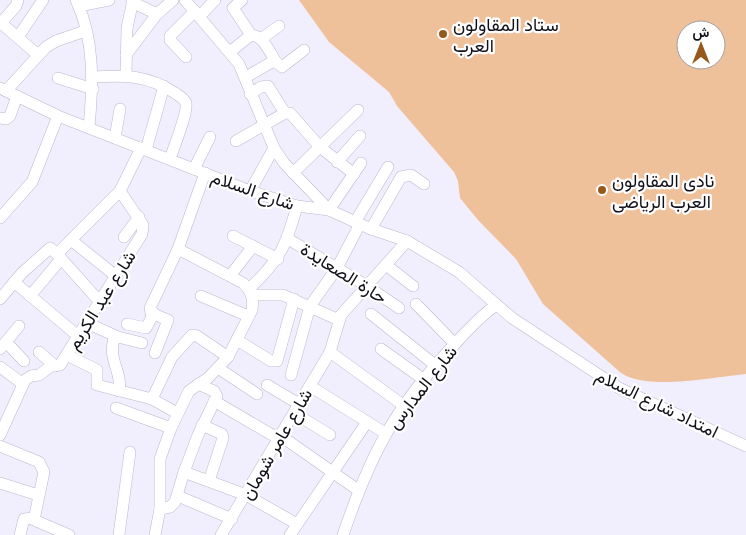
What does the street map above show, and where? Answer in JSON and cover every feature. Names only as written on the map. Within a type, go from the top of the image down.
[{"type":"street","points":[[18,38],[43,0]]},
{"type":"street","points":[[88,128],[93,83],[85,31],[77,3],[109,0]]},
{"type":"street","points":[[126,55],[157,14],[173,0]]},
{"type":"street","points":[[185,0],[231,51],[246,78],[262,125],[274,148],[293,172],[329,210],[360,163]]},
{"type":"street","points":[[186,57],[170,40],[170,36],[215,0]]},
{"type":"street","points":[[242,0],[233,8],[282,67],[304,50]]},
{"type":"street","points":[[126,74],[127,28],[133,1],[157,14]]},
{"type":"street","points":[[32,14],[17,3],[1,24],[38,55]]},
{"type":"street","points":[[231,51],[279,26]]},
{"type":"street","points":[[0,118],[6,119],[10,116],[8,92],[38,55],[56,41],[85,31]]},
{"type":"street","points":[[246,78],[276,62]]},
{"type":"street","points":[[58,78],[93,83],[126,74],[145,78],[164,86],[186,102],[170,160]]},
{"type":"street","points":[[30,296],[71,240],[120,190],[144,149],[164,86]]},
{"type":"street","points":[[250,94],[260,87],[268,86],[285,113]]},
{"type":"street","name":"شارع السلام","points":[[8,92],[58,116],[250,191],[297,206],[329,210],[371,229],[407,241],[459,272],[495,306]]},
{"type":"street","points":[[116,138],[120,109]]},
{"type":"street","points":[[293,172],[358,110]]},
{"type":"street","points":[[236,141],[285,113],[294,115],[320,147],[336,162],[354,174]]},
{"type":"street","points":[[0,218],[32,182],[58,116]]},
{"type":"street","points":[[336,162],[360,136]]},
{"type":"street","points":[[155,353],[168,320],[154,313],[150,308],[178,249],[210,137]]},
{"type":"street","points":[[250,191],[274,148]]},
{"type":"street","points":[[291,375],[310,306],[337,268],[357,223],[388,167]]},
{"type":"street","points":[[371,229],[401,178],[411,175],[424,184]]},
{"type":"street","points":[[120,190],[123,197],[139,217],[124,237]]},
{"type":"street","points":[[250,292],[278,259],[288,239],[297,206]]},
{"type":"street","name":"شارع عبد الكريم","points":[[23,384],[27,377],[39,375],[47,368],[60,365],[142,234],[143,225],[139,217]]},
{"type":"street","points":[[233,236],[278,259]]},
{"type":"street","name":"حارة الصعايدة","points":[[288,239],[367,286],[399,308]]},
{"type":"street","points":[[71,240],[116,276]]},
{"type":"street","points":[[178,249],[230,276],[250,292],[274,294],[294,299],[339,320],[345,310],[407,241]]},
{"type":"street","points":[[230,276],[252,246]]},
{"type":"street","points":[[0,299],[14,282],[50,248],[100,302]]},
{"type":"street","points":[[386,265],[413,286]]},
{"type":"street","points":[[14,282],[78,336]]},
{"type":"street","points":[[155,535],[160,509],[160,459],[171,428],[189,391],[218,368],[228,357],[253,302],[250,292]]},
{"type":"street","points":[[201,296],[248,316]]},
{"type":"street","points":[[237,340],[270,361],[277,361],[294,299]]},
{"type":"street","points":[[416,304],[455,344]]},
{"type":"street","name":"شارع المدارس","points":[[343,535],[358,490],[385,433],[403,405],[435,364],[479,318],[495,306]]},
{"type":"street","name":"امتداد شارع السلام","points":[[495,306],[619,388],[746,446]]},
{"type":"street","points":[[127,324],[146,328],[154,313]]},
{"type":"street","points":[[371,314],[435,364]]},
{"type":"street","name":"شارع عامر شومان","points":[[222,535],[330,352],[339,320]]},
{"type":"street","points":[[87,322],[115,336],[142,343]]},
{"type":"street","points":[[19,326],[3,345],[24,361]]},
{"type":"street","points":[[115,336],[111,354],[120,381],[119,391]]},
{"type":"street","points":[[152,400],[172,357],[192,336],[197,336],[228,357]]},
{"type":"street","points":[[380,349],[423,379]]},
{"type":"street","points":[[39,352],[55,366]]},
{"type":"street","points":[[330,352],[403,405]]},
{"type":"street","points":[[67,354],[97,370],[97,386],[152,400],[177,413]]},
{"type":"street","points":[[218,368],[257,394]]},
{"type":"street","points":[[0,435],[23,384],[1,371]]},
{"type":"street","points":[[160,509],[170,507],[178,496],[184,472],[202,425],[214,401],[216,393],[198,384]]},
{"type":"street","points":[[267,385],[330,436]]},
{"type":"street","points":[[310,386],[385,433]]},
{"type":"street","points":[[214,401],[280,438],[358,490]]},
{"type":"street","points":[[116,408],[171,428]]},
{"type":"street","points":[[290,535],[367,422]]},
{"type":"street","points":[[202,425],[222,434],[223,438],[209,480]]},
{"type":"street","points":[[0,446],[39,462],[44,472],[34,518],[36,523],[69,535]]},
{"type":"street","points":[[119,535],[130,452]]},
{"type":"street","points":[[184,472],[246,495],[297,524]]},
{"type":"street","points":[[0,483],[38,495]]},
{"type":"street","points":[[178,496],[232,518]]},
{"type":"street","points":[[20,535],[24,519],[34,518]]},
{"type":"shaded area","name":"نادى المقاولون العرب الرياضى","points":[[299,0],[746,0],[746,374],[664,382],[647,381],[621,373],[543,304],[516,259],[478,220],[460,198],[458,181],[454,172],[397,106],[389,92],[329,42]]},
{"type":"place","name":"ستاد المقاولون العرب","points":[[443,34]]},
{"type":"place","name":"نادى المقاولون العرب الرياضى","points":[[602,190]]}]
